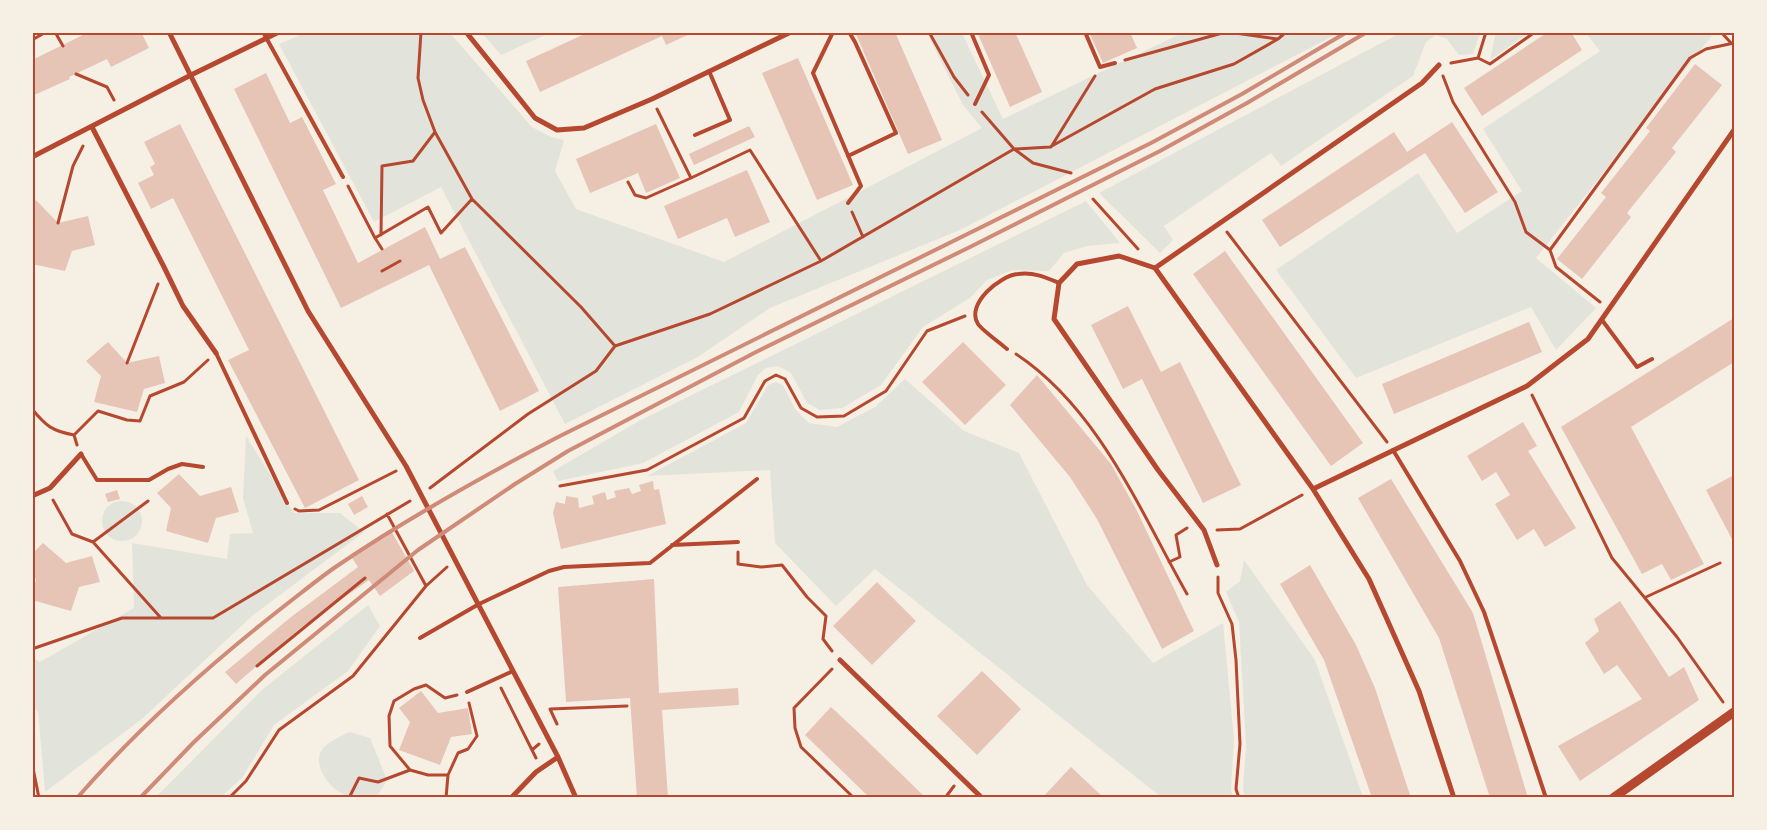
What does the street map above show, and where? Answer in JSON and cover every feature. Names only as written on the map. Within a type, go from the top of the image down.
[{"type":"street","points":[[169,32],[308,311],[406,466],[548,737],[576,798]]},
{"type":"street","points":[[32,157],[279,32]]},
{"type":"street","points":[[466,32],[536,118],[557,130],[584,128],[652,99],[791,32]]},
{"type":"street","points":[[1155,268],[1422,83],[1439,65]]},
{"type":"street","points":[[92,127],[183,306],[216,353]]},
{"type":"street","points":[[1314,489],[1527,386],[1588,339],[1734,130]]},
{"type":"street","points":[[1217,565],[1204,530],[1158,470],[1054,319],[1058,283],[1077,264],[1118,256],[1155,268],[1314,489],[1369,579],[1419,691],[1454,798]]},
{"type":"street","points":[[32,496],[50,488],[81,454]]},
{"type":"street","points":[[840,660],[982,798]]},
{"type":"street","points":[[1613,798],[1733,713]]},
{"type":"street","points":[[510,798],[541,768],[558,757]]},
{"type":"lane","points":[[264,32],[343,177]]},
{"type":"lane","points":[[833,32],[813,73],[861,186],[848,203]]},
{"type":"lane","points":[[848,156],[896,133],[849,32]]},
{"type":"lane","points":[[970,32],[989,75],[975,104]]},
{"type":"lane","points":[[1085,32],[1100,67],[1115,63]]},
{"type":"lane","points":[[695,135],[730,120],[708,71]]},
{"type":"lane","points":[[1007,348],[978,324],[974,312],[979,299],[997,284],[1016,274],[1039,274],[1058,283]]},
{"type":"lane","points":[[1602,320],[1637,367],[1652,359]]},
{"type":"lane","points":[[216,353],[287,503]]},
{"type":"lane","points":[[1393,450],[1460,561],[1484,612],[1546,798]]},
{"type":"lane","points":[[81,454],[97,480],[149,480],[168,469],[182,464],[203,467]]},
{"type":"lane","points":[[420,638],[479,604],[549,571],[564,567],[650,563],[757,479]]},
{"type":"lane","points":[[672,545],[738,542]]},
{"type":"lane","points":[[467,692],[513,671]]},
{"type":"path","points":[[32,40],[46,32]]},
{"type":"path","points":[[55,32],[62,46]]},
{"type":"path","points":[[421,32],[418,78],[423,100],[435,132],[472,199],[581,307],[615,346]]},
{"type":"path","points":[[929,32],[954,77],[1014,148],[1033,163],[1071,173]]},
{"type":"path","points":[[1115,63],[1227,32],[1278,39]]},
{"type":"path","points":[[32,649],[122,618],[213,618],[421,495],[528,414],[596,371],[615,346],[710,314],[821,261],[1014,148],[1050,147],[1155,89],[1234,64],[1278,39],[1286,32]]},
{"type":"path","points":[[1478,58],[1486,32]]},
{"type":"path","points":[[1535,32],[1490,64],[1478,58],[1439,65],[1453,102],[1515,202],[1526,232],[1550,250],[1556,268],[1609,310]]},
{"type":"path","points":[[1721,32],[1733,43]]},
{"type":"path","points":[[1550,250],[1690,58],[1706,49],[1733,43]]},
{"type":"path","points":[[1050,147],[1100,67]]},
{"type":"path","points":[[76,74],[107,87],[120,112]]},
{"type":"path","points":[[652,99],[691,178]]},
{"type":"path","points":[[58,224],[74,166],[92,127]]},
{"type":"path","points":[[381,236],[382,166],[414,161],[435,132]]},
{"type":"path","points":[[628,182],[635,195],[646,198],[750,150],[821,261]]},
{"type":"path","points":[[343,177],[382,249]]},
{"type":"path","points":[[375,238],[428,206],[441,233],[472,199]]},
{"type":"path","points":[[1093,199],[1155,268]]},
{"type":"path","points":[[848,203],[863,237]]},
{"type":"path","points":[[1234,241],[1393,450]]},
{"type":"path","points":[[382,271],[400,261]]},
{"type":"path","points":[[127,362],[164,267]]},
{"type":"path","points":[[560,486],[647,470],[744,418],[765,381],[776,375],[785,378],[801,408],[817,417],[844,416],[886,391],[927,331],[974,312]]},
{"type":"path","points":[[1007,348],[1028,362],[1062,394],[1096,433],[1136,498],[1187,594]]},
{"type":"path","points":[[74,435],[98,411],[128,420],[140,421],[150,396],[184,382],[216,353]]},
{"type":"path","points":[[1527,386],[1612,558],[1678,637],[1733,713]]},
{"type":"path","points":[[32,409],[44,423],[58,432],[74,435]]},
{"type":"path","points":[[74,435],[81,454]]},
{"type":"path","points":[[287,503],[299,511],[319,510],[406,466]]},
{"type":"path","points":[[50,488],[54,503],[72,534],[93,542],[162,618]]},
{"type":"path","points":[[1204,530],[1240,529],[1314,489]]},
{"type":"path","points":[[93,542],[148,502]]},
{"type":"path","points":[[387,514],[404,550],[426,586]]},
{"type":"path","points":[[1169,562],[1180,557],[1176,535],[1196,521]]},
{"type":"path","points":[[738,542],[738,564],[761,567],[782,565],[807,597],[826,616],[823,639],[840,660],[794,708],[795,728],[801,746],[854,798]]},
{"type":"path","points":[[229,798],[246,781],[279,730],[353,676],[426,586],[455,560]]},
{"type":"path","points":[[1646,597],[1720,564]]},
{"type":"path","points":[[1217,565],[1218,593],[1232,624],[1236,660],[1240,744],[1236,790],[1239,798]]},
{"type":"path","points":[[257,666],[366,578]]},
{"type":"path","points":[[496,678],[541,768]]},
{"type":"path","points":[[446,798],[448,775],[458,753],[468,749],[477,736],[467,692],[445,698],[426,685],[414,689],[394,702],[389,716],[390,746],[410,770],[428,775],[448,775]]},
{"type":"path","points":[[532,750],[558,726],[550,709],[627,706]]},
{"type":"path","points":[[32,763],[40,798]]},
{"type":"path","points":[[349,798],[359,778],[378,782],[410,770]]},
{"type":"shaded area","points":[[1496,32],[1528,32],[1528,33],[1490,60]]},
{"type":"shaded area","points":[[305,33],[450,33],[532,127],[551,137],[564,140],[555,171],[576,209],[724,262],[982,128],[963,105],[927,33],[962,33],[1003,119],[1182,33],[1339,33],[960,230],[770,308],[698,357],[565,424],[441,187],[374,222],[279,44]]},
{"type":"shaded area","points":[[482,33],[550,33],[501,55]]},
{"type":"shaded area","points":[[1400,33],[1480,33],[1473,54],[1459,55],[1447,39],[1436,35],[1426,42],[1413,76],[1281,166],[1271,153],[1164,226],[1173,240],[1160,253],[1099,193]]},
{"type":"shaded area","points":[[1586,33],[1714,33],[1536,258],[1596,308],[1556,350],[1531,307],[1356,378],[1276,270],[1418,173],[1457,233],[1522,191],[1483,129],[1600,51]]},
{"type":"shaded area","points":[[1086,201],[1120,243],[1087,246],[1064,253],[1049,271],[1013,270],[987,280],[970,298],[923,327],[881,385],[842,408],[820,410],[807,403],[791,373],[778,366],[766,368],[758,375],[739,412],[643,463],[558,481],[553,471],[639,421]]},
{"type":"shaded area","points":[[905,379],[964,431],[1019,453],[1087,585],[1153,663],[1223,623],[1234,739],[1231,791],[1233,797],[1161,797],[875,569],[836,606],[775,543],[770,470],[647,476],[746,423],[768,385],[776,382],[783,385],[795,409],[809,423],[837,427],[875,407]]},
{"type":"shaded area","points":[[246,436],[294,513],[340,513],[364,532],[252,616],[143,718],[45,792],[38,711],[33,708],[32,657],[40,662],[134,608],[132,543],[227,559],[230,534],[253,533],[243,498]]},
{"type":"shaded area","points":[[126,501],[133,504],[139,510],[142,521],[141,529],[133,538],[126,541],[118,541],[111,538],[103,529],[102,517],[105,510],[114,502]]},
{"type":"shaded area","points":[[1244,560],[1315,660],[1363,797],[1245,797],[1243,789],[1246,745],[1239,622],[1226,592],[1240,581]]},
{"type":"shaded area","points":[[368,605],[380,626],[348,671],[274,725],[242,778],[221,797],[156,797],[263,689]]},
{"type":"shaded area","points":[[350,732],[370,738],[387,780],[377,797],[356,798],[343,794],[330,784],[321,770],[319,762],[323,749],[334,740]]},
{"type":"building","points":[[89,32],[141,32],[149,48],[111,67],[107,59],[69,77],[70,79],[32,96],[32,60]]},
{"type":"building","points":[[589,32],[694,32],[666,45],[662,36],[540,92],[526,61]]},
{"type":"building","points":[[855,32],[895,32],[942,140],[908,154]]},
{"type":"building","points":[[977,32],[1015,32],[1042,92],[1010,107]]},
{"type":"building","points":[[1089,32],[1130,32],[1137,48],[1103,63]]},
{"type":"building","points":[[1548,32],[1571,32],[1582,50],[1482,116],[1464,88]]},
{"type":"building","points":[[798,58],[853,185],[817,200],[762,73]]},
{"type":"building","points":[[1695,64],[1722,85],[1672,148],[1676,152],[1627,213],[1631,217],[1582,279],[1557,259],[1606,197],[1601,193],[1650,131],[1646,128]]},
{"type":"building","points":[[266,73],[290,123],[302,117],[336,184],[323,190],[358,263],[425,227],[440,259],[465,247],[539,391],[500,411],[429,265],[341,308],[234,89]]},
{"type":"building","points":[[1452,122],[1498,192],[1465,213],[1425,153],[1280,247],[1262,220],[1394,132],[1407,152]]},
{"type":"building","points":[[180,124],[359,480],[305,508],[228,360],[249,350],[173,198],[151,209],[138,183],[154,175],[150,167],[155,164],[144,142]]},
{"type":"building","points":[[656,124],[680,178],[646,193],[638,173],[590,193],[576,159]]},
{"type":"building","points":[[749,126],[755,137],[694,165],[689,154]]},
{"type":"building","points":[[747,170],[770,222],[735,237],[727,218],[678,239],[664,206]]},
{"type":"building","points":[[36,200],[58,223],[88,216],[95,245],[72,251],[65,271],[32,264],[32,204]]},
{"type":"building","points":[[1225,251],[1363,443],[1331,466],[1193,274]]},
{"type":"building","points":[[1128,306],[1161,372],[1180,362],[1241,485],[1203,503],[1142,379],[1123,389],[1091,325]]},
{"type":"building","points":[[1734,318],[1734,362],[1631,427],[1704,564],[1671,580],[1662,564],[1642,574],[1561,427]]},
{"type":"building","points":[[1529,322],[1542,352],[1394,414],[1382,384]]},
{"type":"building","points":[[108,342],[127,363],[159,356],[165,383],[144,389],[137,412],[94,402],[101,376],[86,361]]},
{"type":"building","points":[[963,342],[1006,385],[965,425],[922,382]]},
{"type":"building","points":[[1037,375],[1111,464],[1136,509],[1194,631],[1162,649],[1097,519],[1070,477],[1010,405]]},
{"type":"building","points":[[1523,422],[1537,446],[1528,451],[1576,528],[1545,547],[1534,529],[1517,540],[1495,504],[1510,495],[1496,472],[1482,481],[1467,456]]},
{"type":"building","points":[[179,474],[200,496],[231,487],[239,512],[216,518],[208,543],[166,531],[171,508],[157,493]]},
{"type":"building","points":[[1734,475],[1734,543],[1706,490]]},
{"type":"building","points":[[1391,479],[1473,613],[1528,798],[1490,798],[1439,638],[1358,498]]},
{"type":"building","points":[[653,481],[654,490],[659,489],[666,524],[561,549],[553,513],[556,502],[565,504],[566,496],[578,498],[579,508],[594,504],[592,496],[605,492],[607,500],[616,497],[614,491],[629,488],[632,494],[641,491],[639,485]]},
{"type":"building","points":[[117,490],[120,499],[108,502],[105,494]]},
{"type":"building","points":[[362,496],[368,507],[354,515],[348,504]]},
{"type":"building","points":[[390,529],[414,571],[380,596],[369,580],[299,629],[236,684],[225,672],[291,617],[358,567],[350,555]]},
{"type":"building","points":[[43,543],[66,563],[92,556],[100,582],[79,587],[71,611],[32,600],[36,579],[32,575],[32,554]]},
{"type":"building","points":[[1310,565],[1356,645],[1375,688],[1411,798],[1372,798],[1324,660],[1280,584]]},
{"type":"building","points":[[654,579],[659,693],[738,688],[739,705],[662,710],[668,798],[637,798],[630,698],[566,702],[558,587]]},
{"type":"building","points":[[877,582],[916,621],[872,665],[833,626]]},
{"type":"building","points":[[1620,601],[1669,677],[1684,667],[1699,700],[1580,781],[1558,746],[1642,699],[1617,665],[1604,674],[1585,643],[1599,631],[1594,619]]},
{"type":"building","points":[[982,671],[1021,709],[977,755],[937,716]]},
{"type":"building","points":[[421,691],[438,713],[468,708],[472,734],[451,737],[440,765],[399,750],[410,722],[399,708]]},
{"type":"building","points":[[831,707],[926,798],[870,798],[805,735]]},
{"type":"building","points":[[1071,767],[1104,798],[1042,798]]},
{"type":"railway","points":[[77,798],[125,746],[228,651],[328,573],[417,515],[560,436],[1151,143],[1242,94],[1347,32]]},
{"type":"railway","points":[[140,798],[194,742],[265,675],[418,550],[515,484],[568,451],[756,352],[1160,151],[1247,103],[1367,32]]}]
